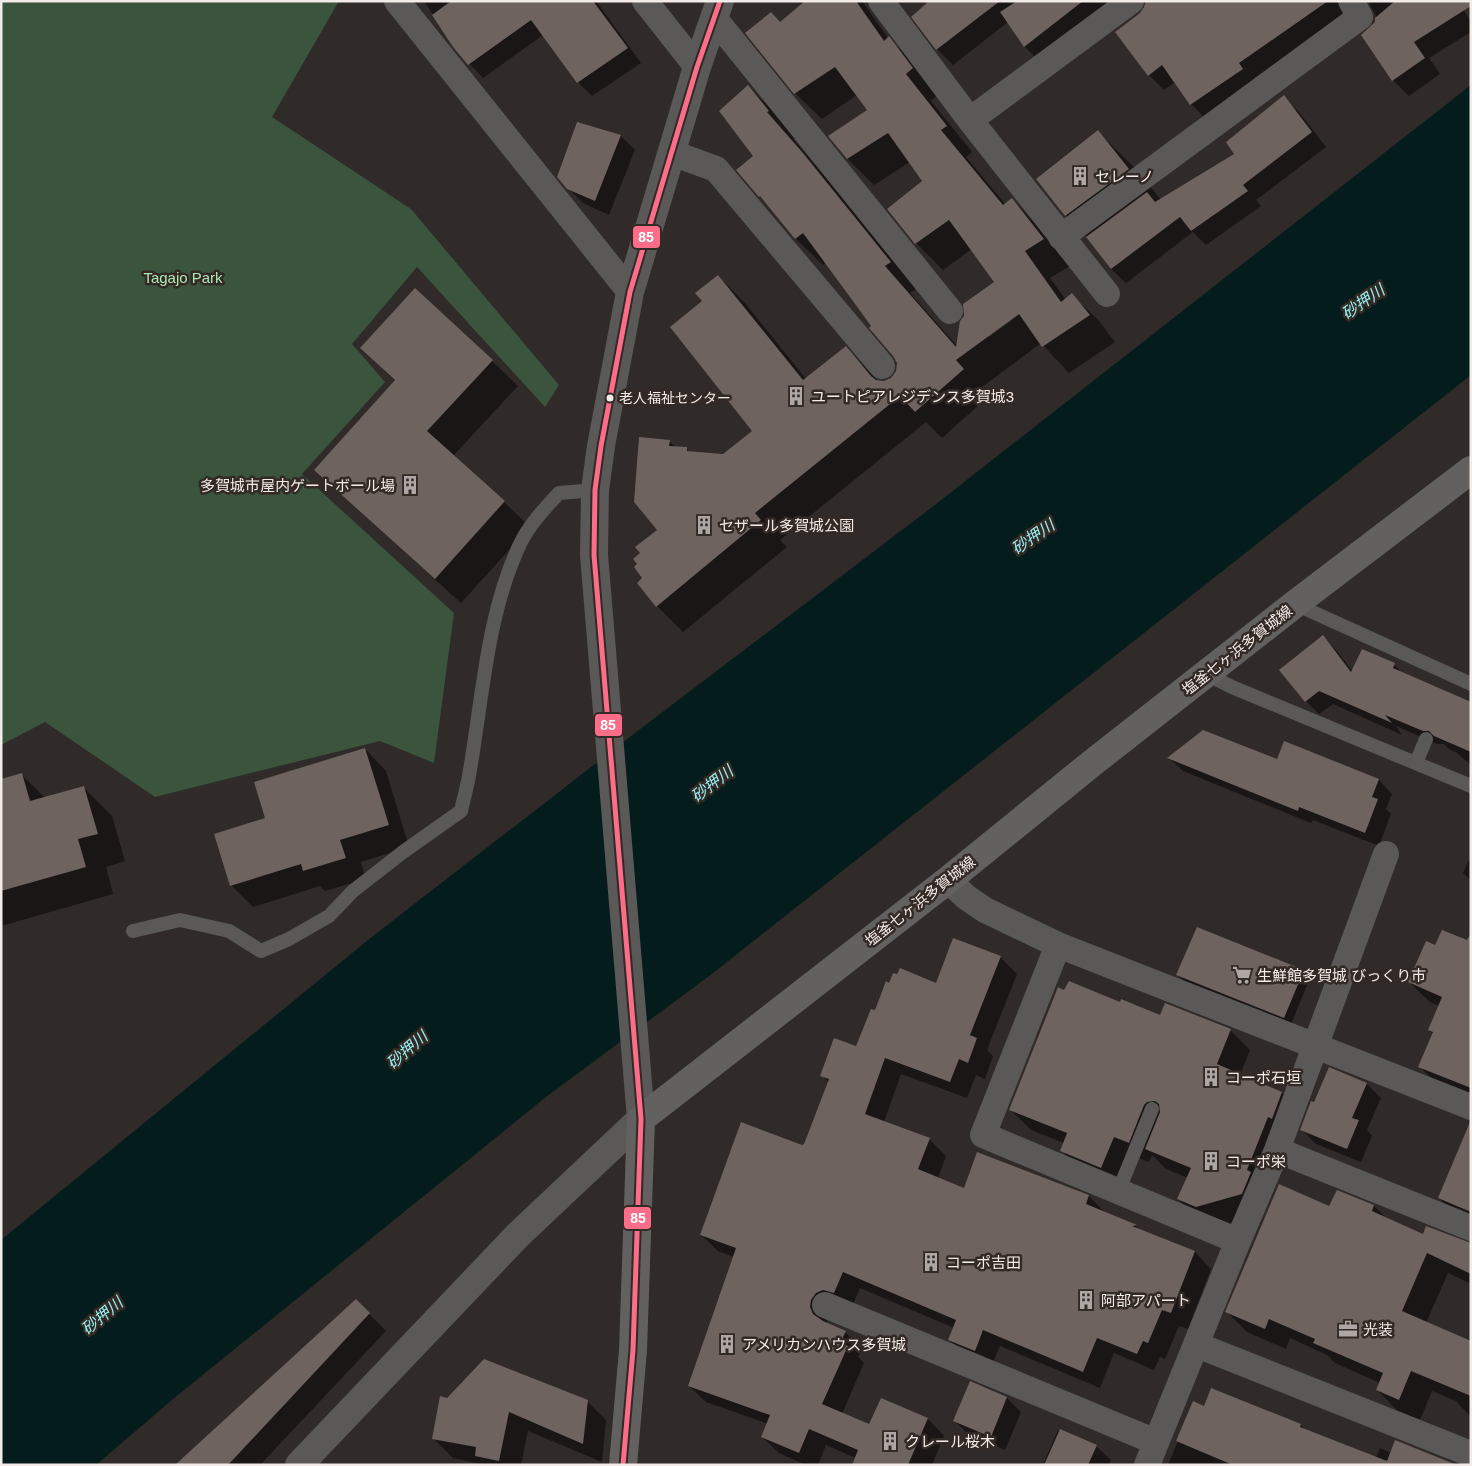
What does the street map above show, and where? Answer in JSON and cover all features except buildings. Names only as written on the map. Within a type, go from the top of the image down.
[{"type":"main road","name":"塩釜七ヶ浜多賀城線","points":[[641,1119],[948,880],[1096,760],[1294,604],[1471,470]]},
{"type":"main road","points":[[622,1465],[633,1350],[641,1119]]},
{"type":"street","points":[[397,1],[630,292]]},
{"type":"street","points":[[645,1],[697,67]]},
{"type":"street","points":[[970,120],[1131,1]]},
{"type":"street","points":[[1061,237],[1360,17],[1351,1]]},
{"type":"street","points":[[884,2],[970,120],[1107,294]]},
{"type":"street","points":[[299,1465],[518,1236],[641,1119],[594,556],[595,490],[601,446],[630,292],[697,67],[717,10]]},
{"type":"street","points":[[717,10],[950,310]]},
{"type":"street","points":[[672,153],[716,169],[882,366]]},
{"type":"street","points":[[825,1305],[1152,1453],[1238,1241],[1278,1150],[1386,854]]},
{"type":"street","points":[[948,880],[966,897],[985,910],[1058,945],[1471,1107]]},
{"type":"street","points":[[1058,945],[983,1135],[1238,1241]]},
{"type":"street","points":[[1278,1150],[1471,1228]]},
{"type":"street","points":[[1197,1345],[1471,1454]]},
{"type":"lane","points":[[133,931],[180,920],[229,931],[261,951],[289,939],[328,916],[353,891],[403,852],[461,811],[470,772],[482,689],[494,626],[502,591],[521,543],[559,493],[595,490]]},
{"type":"lane","points":[[1294,604],[1471,684]]},
{"type":"lane","points":[[1206,674],[1232,687],[1471,786]]},
{"type":"lane","points":[[1416,763],[1426,738]]},
{"type":"lane","points":[[1118,1192],[1152,1109]]},
{"type":"green space","name":"Tagajo Park","points":[[1,1],[339,1],[272,117],[411,209],[559,385],[545,407],[417,267],[352,344],[385,382],[302,474],[454,613],[434,763],[380,741],[155,797],[45,722],[1,745]]},
{"type":"water","name":"砂押川","points":[[1471,85],[1471,375],[713,973],[546,1097],[173,1399],[96,1465],[1,1465],[1,1240],[373,936],[635,733],[931,508]]},
{"type":"transit line","name":"85","points":[[623,1465],[633,1350],[641,1119],[594,555],[595,490],[601,446],[630,292],[697,67],[720,1]]},
{"type":"place","name":"セレーノ","points":[[1080,176]]},
{"type":"place","name":"ユートピアレジデンス多賀城3","points":[[796,396]]},
{"type":"place","name":"老人福祉センター","points":[[610,398]]},
{"type":"place","name":"多賀城市屋内ゲートボール場","points":[[410,485]]},
{"type":"place","name":"セザール多賀城公園","points":[[704,525]]},
{"type":"place","name":"生鮮館多賀城 びっくり市","points":[[1242,975]]},
{"type":"place","name":"コーポ石垣","points":[[1211,1077]]},
{"type":"place","name":"コーポ栄","points":[[1211,1161]]},
{"type":"place","name":"コーポ吉田","points":[[931,1262]]},
{"type":"place","name":"阿部アパート","points":[[1086,1300]]},
{"type":"place","name":"光装","points":[[1348,1329]]},
{"type":"place","name":"アメリカンハウス多賀城","points":[[727,1344]]},
{"type":"place","name":"クレール桜木","points":[[890,1441]]}]
